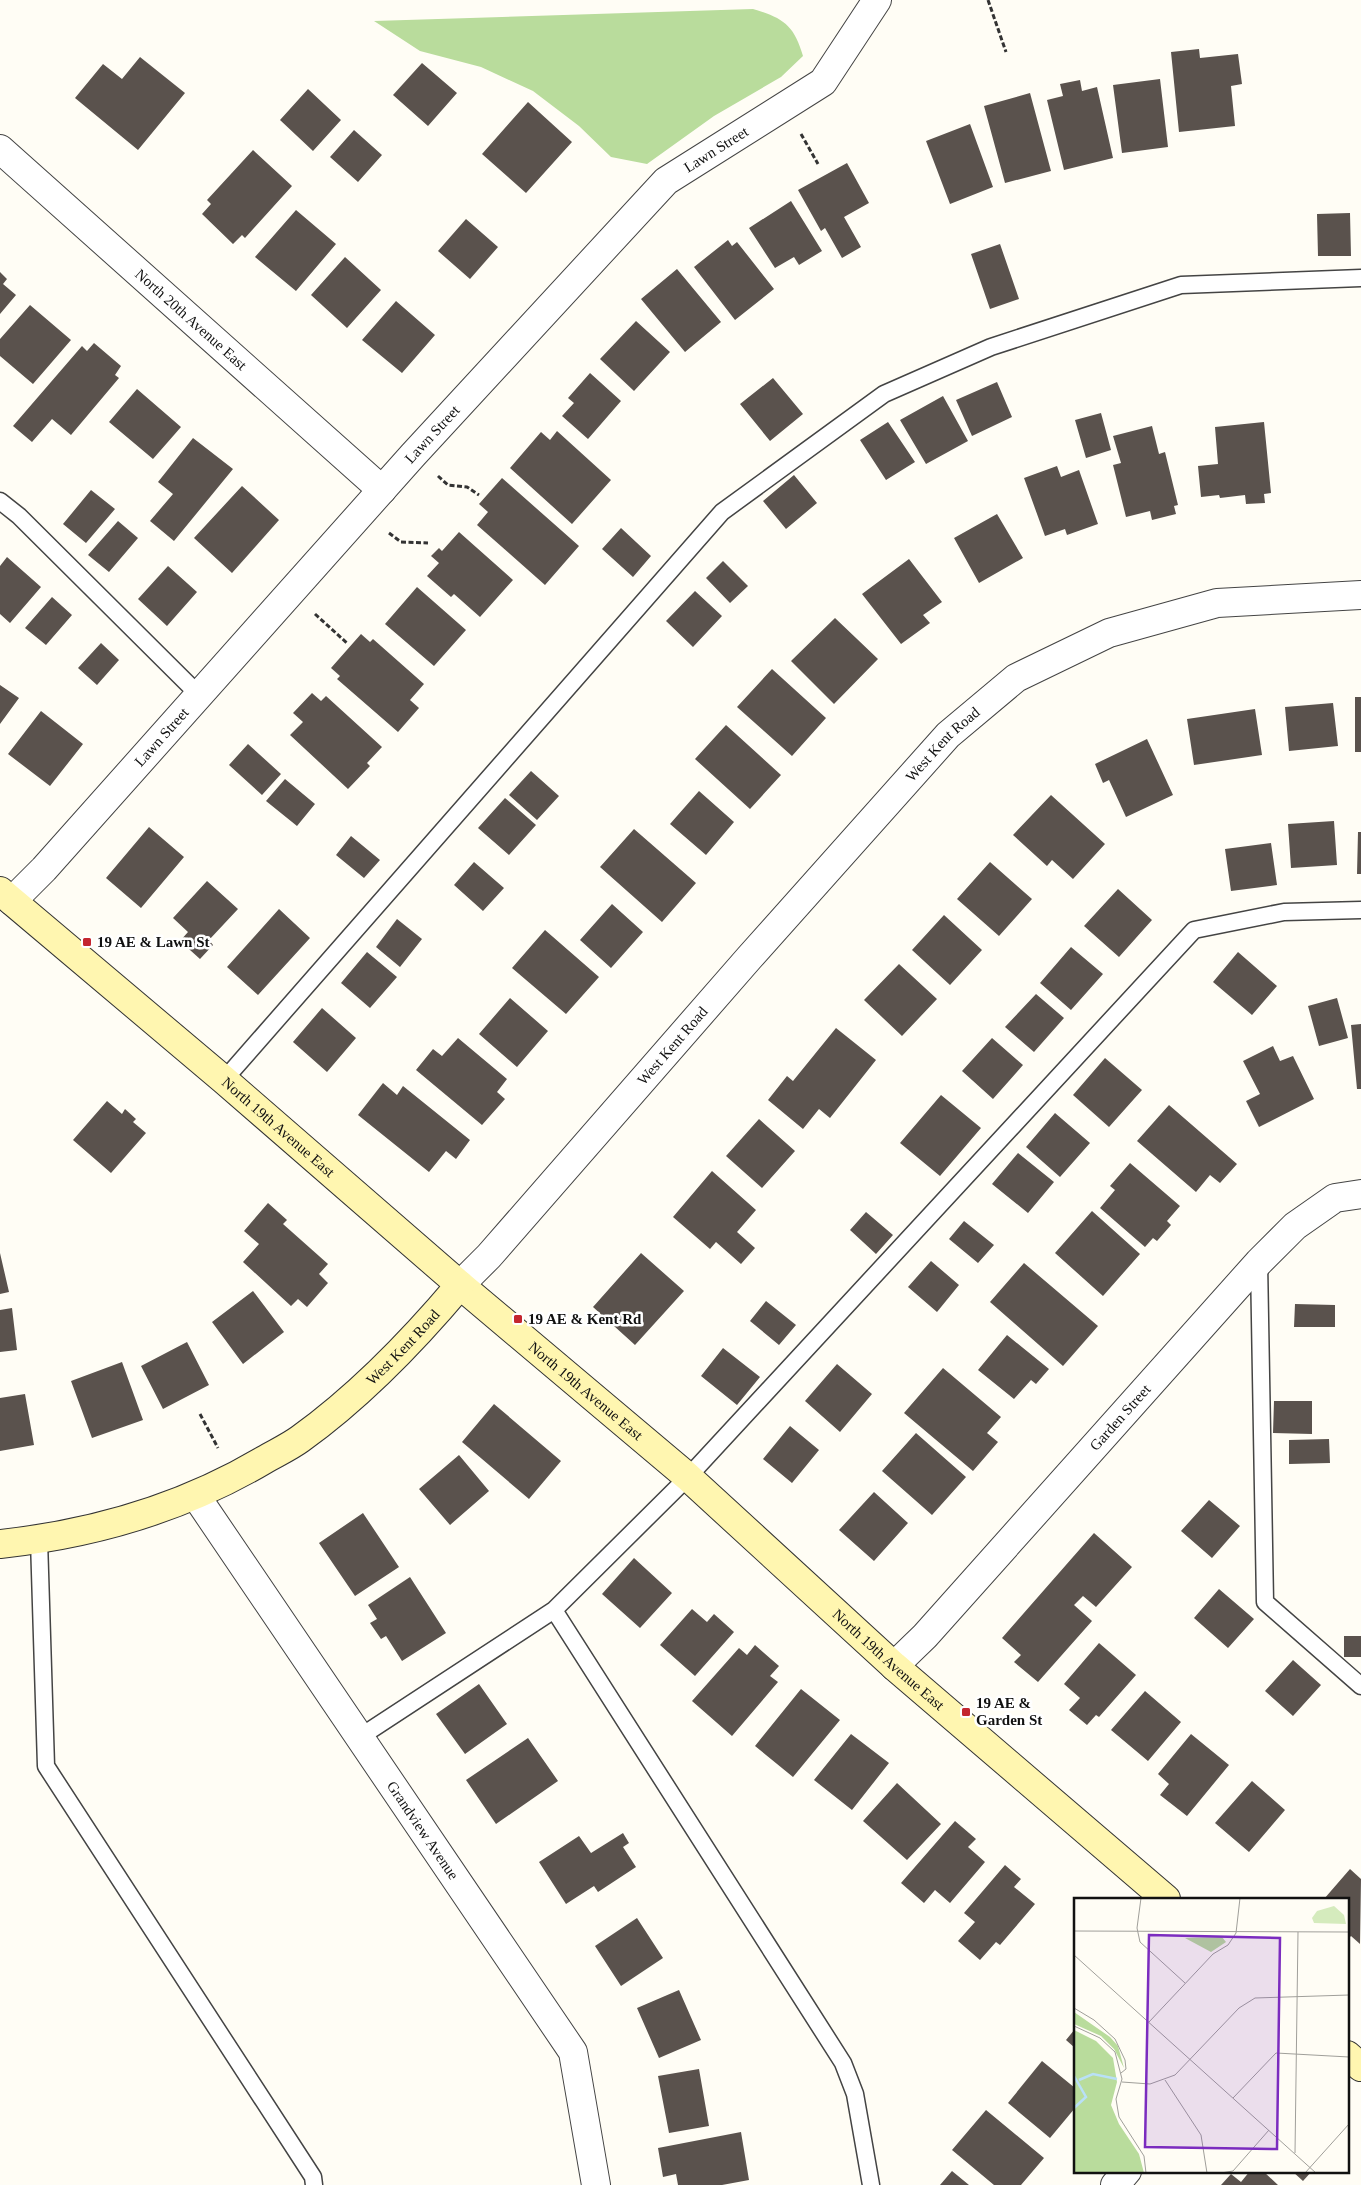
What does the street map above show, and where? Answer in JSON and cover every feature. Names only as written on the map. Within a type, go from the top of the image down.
[{"type":"street","name":"Lawn Street","points":[[6,896],[33,882],[363,511],[666,181],[823,82],[877,0]]},
{"type":"street","name":"North 20th Avenue East","points":[[0,149],[382,490]]},
{"type":"street","name":"West Kent Road","points":[[0,1544],[39,1540],[121,1521],[196,1496],[234,1478],[299,1440],[360,1391],[417,1335],[460,1285],[489,1256],[749,958],[948,735],[1016,678],[1109,633],[1217,603],[1361,594]]},
{"type":"street","name":"North 19th Avenue East","points":[[6,896],[224,1080],[460,1285],[688,1477],[894,1666],[1165,1898]]},
{"type":"street","name":"Garden Street","points":[[894,1666],[925,1636],[1259,1262],[1294,1226],[1335,1198],[1361,1194]]},
{"type":"street","name":"Grandview Avenue","points":[[196,1496],[573,2052],[596,2185]]},
{"type":"street","points":[[1348,2056],[1361,2067]]},
{"type":"street","points":[[1115,2185],[1126,2172]]},
{"type":"lane","points":[[224,1080],[722,512],[884,394],[991,347],[1181,285],[1361,278]]},
{"type":"lane","points":[[0,501],[19,516],[199,694]]},
{"type":"lane","points":[[360,1737],[554,1610],[688,1477],[1194,930],[1284,912],[1361,910]]},
{"type":"lane","points":[[1259,1262],[1266,1602],[1361,1686]]},
{"type":"lane","points":[[39,1540],[46,1766],[313,2177],[314,2185]]},
{"type":"lane","points":[[554,1610],[843,2063],[856,2094],[871,2185]]},
{"type":"path","points":[[988,0],[1006,52]]},
{"type":"path","points":[[414,455],[448,485],[467,487],[479,496]]},
{"type":"path","points":[[363,511],[401,542],[428,543]]},
{"type":"path","points":[[290,592],[348,644]]},
{"type":"green space","points":[[753,9],[786,24],[796,37],[803,56],[781,77],[714,116],[647,164],[611,157],[579,126],[533,91],[481,67],[420,51],[374,21]]},
{"type":"building","points":[[1199,49],[1200,58],[1238,54],[1242,84],[1231,86],[1235,126],[1179,132],[1171,52]]},
{"type":"building","points":[[140,57],[185,93],[138,150],[75,98],[103,64],[122,79]]},
{"type":"building","points":[[422,63],[457,93],[428,126],[393,95]]},
{"type":"building","points":[[1160,79],[1168,147],[1122,153],[1113,85]]},
{"type":"building","points":[[1080,80],[1082,91],[1097,87],[1113,158],[1064,170],[1047,100],[1063,96],[1060,84]]},
{"type":"building","points":[[308,89],[341,120],[313,151],[280,120]]},
{"type":"building","points":[[1030,93],[1051,171],[1005,183],[984,106]]},
{"type":"building","points":[[528,102],[572,142],[526,193],[482,154]]},
{"type":"building","points":[[970,124],[993,187],[950,204],[926,141]]},
{"type":"building","points":[[354,130],[382,155],[358,182],[330,157]]},
{"type":"building","points":[[253,150],[292,186],[245,238],[242,235],[233,244],[202,214],[211,204],[207,200]]},
{"type":"building","points":[[847,163],[869,203],[844,217],[861,247],[842,258],[825,228],[821,231],[798,190]]},
{"type":"building","points":[[791,201],[822,251],[799,265],[794,257],[775,268],[749,228]]},
{"type":"building","points":[[296,210],[336,244],[296,291],[255,257]]},
{"type":"building","points":[[1350,213],[1351,256],[1318,256],[1317,214]]},
{"type":"building","points":[[466,219],[498,247],[470,279],[438,251]]},
{"type":"building","points":[[728,240],[732,246],[737,242],[774,289],[735,320],[694,267]]},
{"type":"building","points":[[1000,244],[1019,299],[990,309],[971,254]]},
{"type":"building","points":[[345,257],[381,290],[347,328],[311,295]]},
{"type":"building","points":[[677,269],[721,322],[685,352],[641,299]]},
{"type":"building","points":[[0,272],[7,279],[3,284],[16,295],[0,314]]},
{"type":"building","points":[[396,301],[435,335],[402,373],[362,340]]},
{"type":"building","points":[[30,305],[71,340],[33,384],[0,356],[0,339]]},
{"type":"building","points":[[636,321],[670,352],[634,391],[600,359]]},
{"type":"building","points":[[94,343],[121,366],[115,375],[119,378],[71,435],[52,419],[32,442],[13,426],[82,346],[87,351]]},
{"type":"building","points":[[590,373],[621,401],[588,439],[562,416],[574,403],[568,398]]},
{"type":"building","points":[[773,378],[803,414],[770,441],[740,404]]},
{"type":"building","points":[[997,382],[1012,417],[972,436],[956,400]]},
{"type":"building","points":[[137,389],[181,427],[153,459],[109,422]]},
{"type":"building","points":[[943,396],[968,441],[926,464],[900,420]]},
{"type":"building","points":[[1101,413],[1111,450],[1086,458],[1075,420]]},
{"type":"building","points":[[888,422],[915,462],[886,480],[860,440]]},
{"type":"building","points":[[1264,422],[1271,493],[1264,494],[1265,503],[1246,504],[1245,495],[1220,498],[1219,495],[1201,497],[1198,466],[1218,464],[1215,427]]},
{"type":"building","points":[[1152,426],[1159,454],[1165,452],[1178,505],[1174,506],[1176,514],[1152,520],[1150,511],[1126,517],[1113,465],[1121,463],[1113,436]]},
{"type":"building","points":[[557,431],[611,480],[572,524],[510,468],[541,432],[550,440]]},
{"type":"building","points":[[193,438],[233,469],[174,541],[150,521],[173,494],[158,482]]},
{"type":"building","points":[[1057,466],[1061,477],[1079,470],[1098,524],[1067,535],[1065,529],[1045,536],[1024,478]]},
{"type":"building","points":[[794,475],[817,503],[786,529],[763,501]]},
{"type":"building","points":[[502,478],[579,546],[545,585],[477,525],[488,512],[479,504]]},
{"type":"building","points":[[242,486],[279,520],[232,573],[194,538]]},
{"type":"building","points":[[91,490],[115,509],[86,543],[63,524]]},
{"type":"building","points":[[997,514],[1023,558],[979,583],[954,538]]},
{"type":"building","points":[[118,521],[138,538],[109,572],[88,555]]},
{"type":"building","points":[[621,528],[651,556],[633,577],[602,549]]},
{"type":"building","points":[[459,532],[513,580],[480,617],[454,594],[451,597],[427,576],[439,563],[431,556],[439,548],[442,551]]},
{"type":"building","points":[[7,557],[41,587],[10,623],[0,614],[0,566]]},
{"type":"building","points":[[909,559],[942,602],[923,615],[930,623],[901,644],[862,594]]},
{"type":"building","points":[[723,561],[748,586],[730,603],[706,578]]},
{"type":"building","points":[[168,566],[197,592],[167,626],[138,599]]},
{"type":"building","points":[[417,587],[466,630],[434,666],[385,624]]},
{"type":"building","points":[[695,591],[722,616],[693,647],[666,621]]},
{"type":"building","points":[[52,597],[72,615],[46,645],[25,628]]},
{"type":"building","points":[[835,618],[878,659],[834,704],[791,661]]},
{"type":"building","points":[[361,634],[370,642],[373,639],[424,684],[410,700],[419,708],[398,732],[337,679],[340,676],[331,668]]},
{"type":"building","points":[[101,643],[119,660],[97,685],[78,668]]},
{"type":"building","points":[[772,669],[826,718],[792,756],[737,707]]},
{"type":"building","points":[[0,685],[19,698],[0,724]]},
{"type":"building","points":[[312,693],[321,701],[326,696],[382,747],[367,763],[370,766],[348,789],[290,735],[303,722],[293,713]]},
{"type":"building","points":[[1355,697],[1361,697],[1361,752],[1355,752]]},
{"type":"building","points":[[1333,703],[1338,746],[1289,751],[1285,707]]},
{"type":"building","points":[[1255,709],[1262,755],[1194,765],[1187,719]]},
{"type":"building","points":[[41,711],[83,744],[50,786],[8,754]]},
{"type":"building","points":[[726,725],[781,775],[750,809],[695,759]]},
{"type":"building","points":[[1147,739],[1173,795],[1126,817],[1109,780],[1103,783],[1095,764]]},
{"type":"building","points":[[248,744],[281,774],[262,795],[229,765]]},
{"type":"building","points":[[531,771],[559,796],[537,820],[509,795]]},
{"type":"building","points":[[285,779],[315,804],[297,826],[266,801]]},
{"type":"building","points":[[699,791],[734,822],[706,855],[670,824]]},
{"type":"building","points":[[1051,795],[1105,844],[1073,879],[1052,860],[1047,866],[1013,835]]},
{"type":"building","points":[[505,798],[536,825],[509,855],[478,828]]},
{"type":"building","points":[[1334,821],[1337,865],[1291,868],[1288,824]]},
{"type":"building","points":[[149,827],[184,857],[141,908],[106,878]]},
{"type":"building","points":[[634,829],[696,883],[662,922],[600,867]]},
{"type":"building","points":[[1358,832],[1361,832],[1361,874],[1357,874]]},
{"type":"building","points":[[351,836],[380,860],[364,878],[336,855]]},
{"type":"building","points":[[1271,843],[1277,885],[1231,891],[1225,849]]},
{"type":"building","points":[[474,862],[504,888],[483,911],[454,885]]},
{"type":"building","points":[[990,862],[1032,899],[999,936],[957,899]]},
{"type":"building","points":[[207,881],[238,909],[209,940],[213,945],[200,959],[180,941],[188,932],[173,918]]},
{"type":"building","points":[[1118,889],[1152,920],[1119,957],[1084,926]]},
{"type":"building","points":[[612,904],[643,932],[611,968],[580,940]]},
{"type":"building","points":[[279,909],[310,938],[258,995],[227,967]]},
{"type":"building","points":[[944,915],[982,950],[950,985],[912,950]]},
{"type":"building","points":[[397,919],[422,939],[400,967],[376,947]]},
{"type":"building","points":[[545,930],[599,977],[566,1014],[512,968]]},
{"type":"building","points":[[1071,947],[1103,974],[1071,1010],[1040,983]]},
{"type":"building","points":[[367,952],[397,977],[370,1008],[341,983]]},
{"type":"building","points":[[1238,952],[1277,986],[1252,1015],[1213,982]]},
{"type":"building","points":[[899,964],[937,999],[902,1036],[864,1000]]},
{"type":"building","points":[[1036,994],[1064,1018],[1034,1052],[1005,1027]]},
{"type":"building","points":[[510,998],[548,1031],[517,1067],[479,1034]]},
{"type":"building","points":[[1337,998],[1348,1038],[1319,1046],[1308,1006]]},
{"type":"building","points":[[322,1008],[356,1038],[327,1072],[293,1042]]},
{"type":"building","points":[[1361,1024],[1361,1089],[1357,1089],[1351,1025]]},
{"type":"building","points":[[836,1028],[876,1060],[830,1118],[819,1109],[803,1129],[768,1100],[787,1076],[793,1081]]},
{"type":"building","points":[[458,1038],[507,1079],[497,1092],[505,1099],[482,1125],[416,1070],[433,1049],[442,1056]]},
{"type":"building","points":[[992,1038],[1023,1065],[993,1099],[962,1071]]},
{"type":"building","points":[[1273,1046],[1280,1061],[1293,1056],[1314,1099],[1259,1127],[1246,1101],[1260,1094],[1243,1061]]},
{"type":"building","points":[[1105,1058],[1142,1090],[1109,1127],[1073,1095]]},
{"type":"building","points":[[383,1083],[397,1095],[403,1086],[470,1140],[456,1159],[446,1151],[429,1172],[358,1115]]},
{"type":"building","points":[[941,1095],[981,1128],[940,1176],[900,1143]]},
{"type":"building","points":[[107,1101],[122,1114],[125,1109],[136,1119],[133,1122],[146,1133],[111,1173],[73,1140]]},
{"type":"building","points":[[1169,1105],[1237,1164],[1220,1183],[1210,1175],[1196,1192],[1137,1141]]},
{"type":"building","points":[[1055,1113],[1090,1143],[1060,1177],[1026,1147]]},
{"type":"building","points":[[759,1119],[795,1151],[762,1188],[726,1156]]},
{"type":"building","points":[[1018,1153],[1054,1182],[1028,1213],[992,1184]]},
{"type":"building","points":[[1130,1163],[1180,1206],[1167,1221],[1171,1225],[1157,1241],[1153,1238],[1145,1247],[1100,1208],[1115,1190],[1110,1186]]},
{"type":"building","points":[[712,1171],[756,1210],[737,1232],[755,1248],[741,1264],[716,1242],[710,1249],[673,1217]]},
{"type":"building","points":[[268,1203],[287,1220],[283,1224],[328,1264],[319,1274],[328,1283],[307,1307],[298,1299],[291,1306],[243,1262],[259,1244],[244,1231]]},
{"type":"building","points":[[1092,1211],[1140,1254],[1103,1296],[1055,1253]]},
{"type":"building","points":[[866,1212],[893,1235],[876,1254],[850,1230]]},
{"type":"building","points":[[964,1221],[994,1245],[978,1263],[949,1239]]},
{"type":"building","points":[[0,1253],[9,1292],[0,1294]]},
{"type":"building","points":[[641,1253],[684,1291],[635,1345],[593,1307]]},
{"type":"building","points":[[931,1261],[959,1285],[937,1312],[908,1287]]},
{"type":"building","points":[[1024,1263],[1098,1326],[1063,1366],[990,1302]]},
{"type":"building","points":[[253,1291],[284,1332],[243,1364],[212,1322]]},
{"type":"building","points":[[766,1301],[796,1325],[779,1345],[750,1321]]},
{"type":"building","points":[[1295,1304],[1335,1305],[1335,1327],[1294,1327]]},
{"type":"building","points":[[12,1308],[17,1350],[0,1352],[0,1310]]},
{"type":"building","points":[[1007,1335],[1049,1369],[1036,1384],[1031,1380],[1014,1399],[978,1370]]},
{"type":"building","points":[[187,1342],[209,1385],[163,1409],[141,1366]]},
{"type":"building","points":[[723,1348],[760,1377],[737,1405],[701,1376]]},
{"type":"building","points":[[122,1362],[143,1420],[92,1438],[71,1381]]},
{"type":"building","points":[[837,1364],[872,1394],[840,1432],[805,1401]]},
{"type":"building","points":[[943,1368],[1001,1417],[987,1433],[998,1442],[973,1471],[904,1413]]},
{"type":"building","points":[[25,1394],[34,1445],[0,1451],[0,1398]]},
{"type":"building","points":[[1274,1401],[1312,1401],[1312,1434],[1273,1433]]},
{"type":"building","points":[[494,1404],[561,1461],[529,1499],[462,1442]]},
{"type":"building","points":[[790,1426],[819,1450],[792,1483],[763,1459]]},
{"type":"building","points":[[916,1433],[966,1477],[932,1515],[882,1471]]},
{"type":"building","points":[[1329,1439],[1330,1463],[1289,1464],[1289,1440]]},
{"type":"building","points":[[459,1455],[489,1491],[450,1525],[419,1489]]},
{"type":"building","points":[[874,1492],[908,1523],[874,1561],[839,1530]]},
{"type":"building","points":[[1209,1500],[1240,1526],[1212,1558],[1181,1531]]},
{"type":"building","points":[[363,1513],[399,1567],[355,1596],[319,1543]]},
{"type":"building","points":[[1094,1533],[1132,1567],[1096,1607],[1083,1596],[1074,1605],[1092,1621],[1038,1682],[1014,1662],[1021,1655],[1002,1638]]},
{"type":"building","points":[[634,1558],[672,1593],[640,1628],[602,1594]]},
{"type":"building","points":[[410,1577],[446,1633],[402,1661],[386,1636],[381,1639],[370,1623],[377,1619],[368,1605]]},
{"type":"building","points":[[1219,1589],[1254,1619],[1228,1648],[1194,1618]]},
{"type":"building","points":[[692,1609],[707,1622],[714,1614],[734,1632],[695,1676],[660,1645]]},
{"type":"building","points":[[1344,1636],[1361,1636],[1361,1657],[1344,1657]]},
{"type":"building","points":[[1099,1643],[1136,1675],[1099,1717],[1096,1715],[1087,1725],[1069,1710],[1080,1698],[1064,1684]]},
{"type":"building","points":[[755,1645],[779,1666],[770,1676],[778,1682],[732,1736],[692,1701],[739,1648],[747,1655]]},
{"type":"building","points":[[1293,1660],[1321,1685],[1293,1716],[1265,1691]]},
{"type":"building","points":[[479,1684],[507,1724],[465,1754],[436,1714]]},
{"type":"building","points":[[801,1689],[840,1720],[793,1777],[755,1746]]},
{"type":"building","points":[[1145,1691],[1181,1722],[1148,1761],[1111,1730]]},
{"type":"building","points":[[851,1734],[889,1763],[852,1810],[814,1780]]},
{"type":"building","points":[[1191,1734],[1229,1765],[1187,1816],[1160,1795],[1169,1784],[1158,1774]]},
{"type":"building","points":[[528,1738],[558,1781],[496,1824],[466,1780]]},
{"type":"building","points":[[1252,1781],[1285,1810],[1249,1852],[1215,1823]]},
{"type":"building","points":[[897,1783],[941,1824],[907,1860],[863,1821]]},
{"type":"building","points":[[955,1821],[976,1839],[968,1847],[985,1862],[950,1903],[935,1890],[924,1903],[901,1883]]},
{"type":"building","points":[[623,1833],[629,1843],[623,1847],[636,1867],[598,1892],[594,1886],[566,1904],[539,1862],[579,1836],[591,1853]]},
{"type":"building","points":[[1005,1865],[1021,1879],[1014,1887],[1035,1904],[1000,1945],[996,1942],[980,1960],[958,1941],[975,1922],[964,1913]]},
{"type":"building","points":[[1350,1869],[1361,1879],[1360,1944],[1351,1936],[1348,1939],[1348,1898],[1325,1898]]},
{"type":"building","points":[[637,1918],[663,1958],[621,1986],[595,1946]]},
{"type":"building","points":[[679,1990],[701,2040],[659,2058],[637,2008]]},
{"type":"building","points":[[1074,2030],[1074,2047],[1066,2040]]},
{"type":"building","points":[[1042,2061],[1074,2087],[1074,2109],[1050,2138],[1008,2103]]},
{"type":"building","points":[[699,2069],[709,2126],[669,2133],[658,2076]]},
{"type":"building","points":[[986,2110],[1044,2158],[1021,2185],[994,2185],[952,2150]]},
{"type":"building","points":[[741,2132],[749,2180],[722,2185],[678,2185],[676,2174],[663,2177],[658,2148]]},
{"type":"building","points":[[952,2171],[969,2185],[940,2185]]},
{"type":"building","points":[[1249,2172],[1264,2172],[1278,2185],[1221,2185],[1231,2174],[1241,2182]]},
{"type":"building","points":[[1293,2172],[1311,2172],[1303,2181]]},
{"type":"place","name":"19 AE & Lawn St","points":[[87,942]]},
{"type":"place","name":"19 AE & Kent Rd","points":[[518,1319]]},
{"type":"place","name":"19 AE & Garden St","points":[[966,1712]]}]
